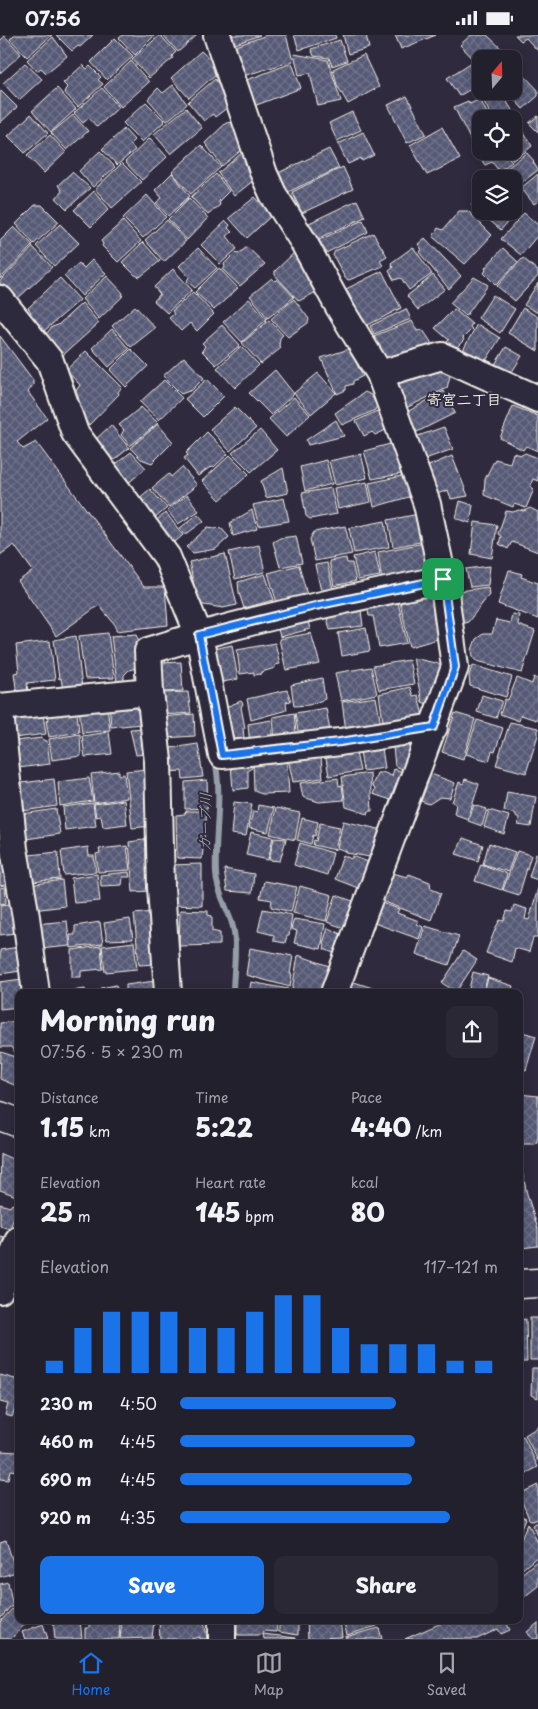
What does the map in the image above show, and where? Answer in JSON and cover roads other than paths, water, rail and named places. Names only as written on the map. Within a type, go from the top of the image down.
[{"type":"main road","points":[[0,1116],[15,1122]]},
{"type":"main road","points":[[523,1284],[538,1283]]},
{"type":"street","points":[[217,35],[273,194],[303,241],[339,307],[380,374],[427,504],[443,579],[455,667],[336,989]]},
{"type":"street","points":[[0,299],[50,361],[75,433],[167,557],[199,635],[222,755],[340,742],[434,727]]},
{"type":"street","points":[[380,374],[442,356],[538,399]]},
{"type":"street","points":[[168,989],[161,887],[158,761],[150,692],[148,651],[199,635],[315,606],[443,579]]},
{"type":"street","points":[[0,707],[150,692]]},
{"type":"street","points":[[0,712],[14,849],[26,917],[35,989]]},
{"type":"street","points":[[0,1290],[15,1250]]},
{"type":"street","points":[[222,1624],[222,1639]]},
{"type":"waterway","name":"ガーブ川","points":[[215,760],[218,789],[216,874],[219,889],[234,932],[233,989]]},
{"type":"district","name":"寄宮二丁目","points":[[464,398]]}]
